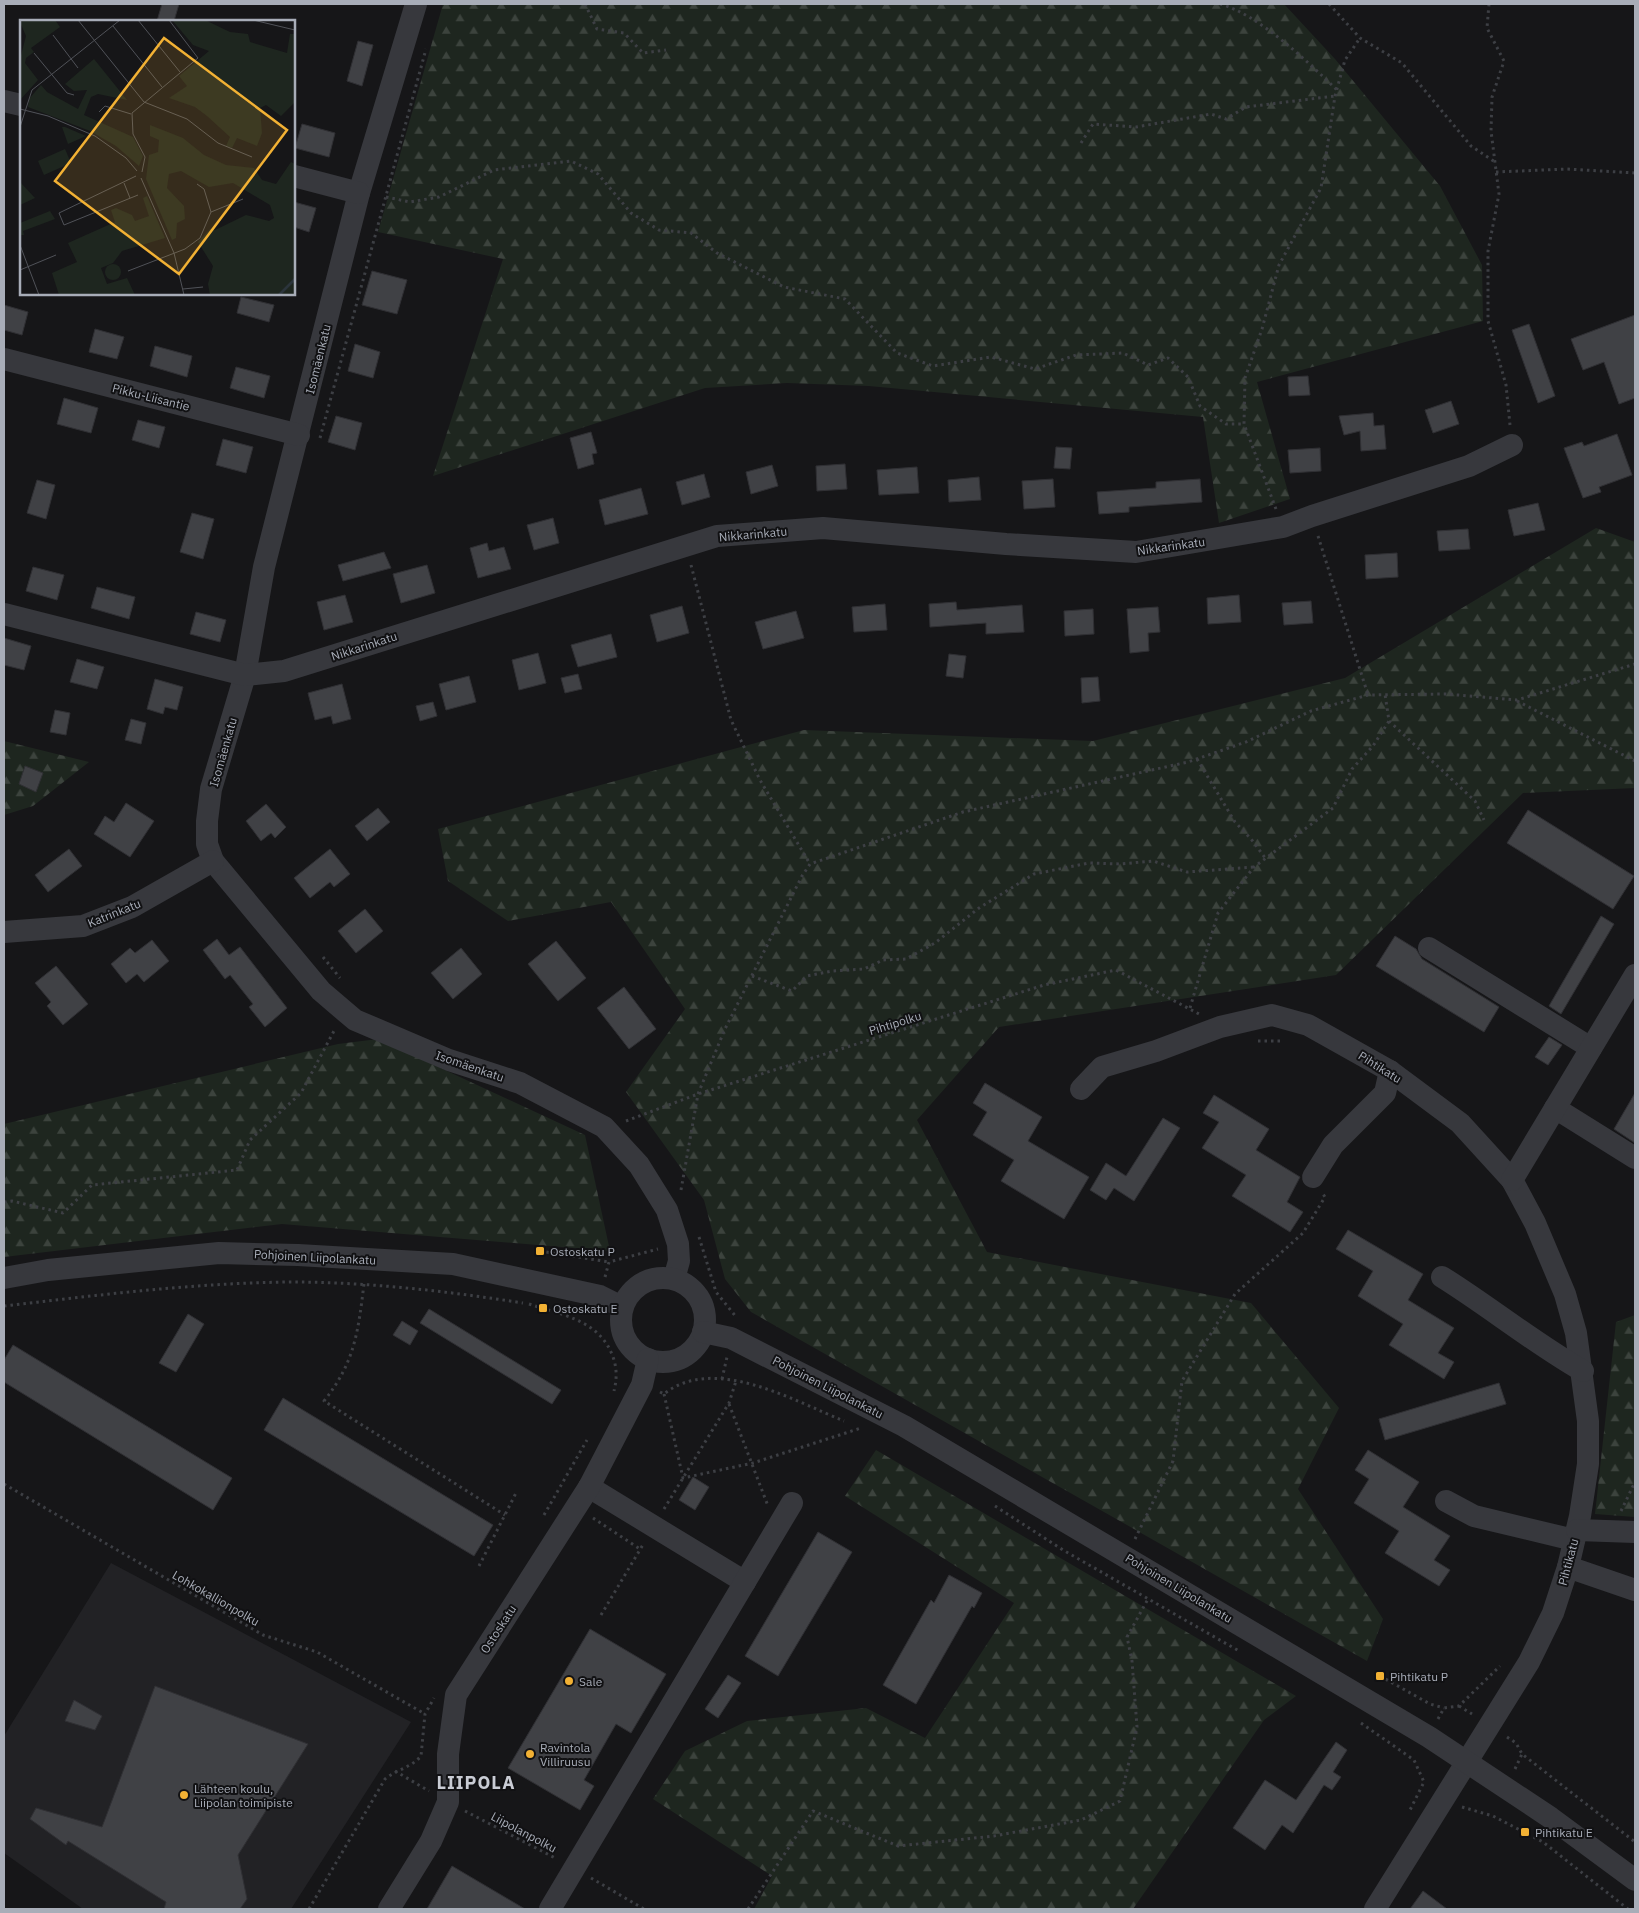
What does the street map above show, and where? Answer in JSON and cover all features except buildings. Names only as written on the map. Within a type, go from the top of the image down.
[{"type":"street","name":"Isomäenkatu","points":[[416,4],[359,193],[264,567],[245,675],[211,789],[207,821],[207,844],[213,861],[321,992],[355,1020],[449,1060],[520,1082],[604,1127],[639,1165],[667,1210],[678,1244],[679,1260],[674,1279]]},
{"type":"street","points":[[4,101],[20,105]]},
{"type":"street","points":[[295,176],[359,193]]},
{"type":"street","name":"Pikku-Liisantie","points":[[4,359],[299,435]]},
{"type":"street","name":"Nikkarinkatu","points":[[4,614],[245,675],[284,671],[718,536],[823,528],[1006,544],[1136,552],[1283,527],[1469,466],[1512,445]]},
{"type":"street","name":"Katrinkatu","points":[[4,932],[83,926],[132,907],[213,861]]},
{"type":"street","points":[[1428,948],[1591,1048]]},
{"type":"street","points":[[1512,1180],[1635,975]]},
{"type":"street","name":"Pihtikatu","points":[[1082,1089],[1102,1067],[1156,1051],[1220,1027],[1272,1015],[1308,1025],[1390,1071],[1460,1123],[1512,1180],[1535,1223],[1565,1294],[1576,1332],[1583,1372],[1588,1421],[1588,1464],[1568,1567],[1553,1613],[1529,1662],[1491,1726],[1444,1796],[1375,1909]]},
{"type":"street","points":[[1313,1177],[1333,1145],[1385,1093],[1390,1071]]},
{"type":"street","points":[[1555,1108],[1635,1158]]},
{"type":"street","name":"Pohjoinen Liipolankatu","points":[[4,1278],[48,1270],[220,1253],[298,1255],[453,1264],[600,1296],[622,1307]]},
{"type":"street","points":[[1442,1277],[1486,1304],[1533,1341],[1583,1372]]},
{"type":"street","points":[[655,1278],[674,1279],[692,1288],[698,1297],[704,1310],[704,1332],[694,1348],[682,1357],[663,1362],[648,1359],[635,1352],[626,1340],[620,1322],[622,1307],[633,1289],[655,1278]]},
{"type":"street","name":"Pohjoinen Liipolankatu","points":[[704,1332],[731,1338],[904,1426],[1127,1556],[1467,1760],[1551,1818],[1635,1880]]},
{"type":"street","name":"Ostoskatu","points":[[389,1909],[431,1840],[448,1802],[448,1754],[456,1695],[589,1487],[642,1385],[648,1359]]},
{"type":"street","points":[[589,1487],[745,1582]]},
{"type":"street","points":[[1446,1501],[1474,1516],[1575,1535],[1612,1531],[1635,1532]]},
{"type":"street","points":[[550,1909],[792,1503]]},
{"type":"street","points":[[1568,1567],[1635,1590]]},
{"type":"path","points":[[585,4],[597,29],[624,33],[644,53],[666,50]]},
{"type":"path","points":[[1220,4],[1233,7],[1296,50],[1337,90]]},
{"type":"path","points":[[1329,4],[1360,38],[1402,63],[1472,146],[1495,162]]},
{"type":"path","points":[[1489,4],[1487,28],[1504,61],[1492,97],[1491,131],[1499,194],[1488,251],[1488,321],[1506,385],[1512,445]]},
{"type":"path","points":[[1283,527],[1244,424],[1245,378],[1262,329],[1279,265],[1322,188],[1335,96],[1345,60],[1360,38]]},
{"type":"path","points":[[1081,143],[1093,124],[1136,127],[1211,114],[1226,118],[1246,107],[1335,96]]},
{"type":"path","points":[[386,197],[410,202],[439,197],[494,170],[571,161],[598,174],[630,213],[658,230],[692,233],[717,254],[784,287],[845,299],[897,353],[933,366],[991,357],[1035,369],[1076,355],[1122,353],[1148,365],[1168,358],[1188,378],[1200,406],[1226,424],[1244,424]]},
{"type":"path","points":[[1496,172],[1567,169],[1635,173]]},
{"type":"path","points":[[1312,516],[1368,695]]},
{"type":"path","points":[[686,545],[731,720],[760,780],[810,864]]},
{"type":"path","points":[[684,1199],[681,1190],[698,1094],[725,1029],[802,876],[810,864],[963,812],[1197,759],[1246,742],[1311,711],[1368,695],[1446,694],[1517,700],[1635,664]]},
{"type":"path","points":[[1385,694],[1390,721],[1475,800],[1484,820]]},
{"type":"path","points":[[1517,700],[1635,760]]},
{"type":"path","points":[[752,976],[792,991],[807,976],[832,971],[864,969],[883,960],[906,959],[935,943],[979,908],[1034,874],[1043,872],[1089,863],[1121,864],[1153,861],[1187,872],[1254,867],[1333,808],[1352,769],[1373,746],[1390,721]]},
{"type":"path","points":[[1197,759],[1235,822],[1266,859]]},
{"type":"path","name":"Pihtipolku","points":[[604,1127],[625,1122],[698,1094],[1044,985],[1116,970],[1190,1008],[1218,913],[1254,867]]},
{"type":"path","points":[[4,1202],[12,1201],[63,1213],[92,1185],[237,1170],[250,1140],[301,1093],[333,1037],[343,1010]]},
{"type":"path","points":[[1249,1040],[1275,1042],[1290,1040]]},
{"type":"path","points":[[1113,1579],[1127,1556],[1173,1461],[1182,1381],[1235,1294],[1303,1233],[1325,1198],[1313,1177]]},
{"type":"path","points":[[699,1235],[716,1292],[738,1319],[731,1338],[722,1378]]},
{"type":"path","points":[[540,1251],[609,1262],[678,1244],[702,1244]]},
{"type":"path","points":[[600,1296],[609,1262]]},
{"type":"path","points":[[4,1306],[160,1288],[290,1282],[364,1284],[424,1289],[510,1300],[527,1303],[589,1324],[600,1334],[610,1348],[615,1362],[616,1378],[612,1394]]},
{"type":"path","points":[[364,1284],[357,1338],[340,1380],[324,1401],[505,1515]]},
{"type":"path","points":[[616,1378],[642,1385],[664,1394]]},
{"type":"path","points":[[664,1394],[673,1386],[688,1380],[722,1378],[772,1389],[792,1401],[870,1432]]},
{"type":"path","points":[[601,1615],[729,1403],[736,1381]]},
{"type":"path","points":[[664,1394],[683,1478]]},
{"type":"path","points":[[729,1403],[753,1462],[776,1530]]},
{"type":"path","points":[[683,1478],[753,1462],[861,1428]]},
{"type":"path","points":[[542,1519],[591,1433]]},
{"type":"path","points":[[1612,1531],[1635,1482]]},
{"type":"path","name":"Lohkokallionpolku","points":[[4,1484],[263,1635],[317,1652],[425,1714]]},
{"type":"path","points":[[479,1566],[517,1491]]},
{"type":"path","points":[[557,1494],[640,1549]]},
{"type":"path","points":[[990,1503],[1063,1550],[1241,1652]]},
{"type":"path","points":[[748,1909],[813,1811],[898,1846],[994,1836],[1080,1820],[1120,1801],[1137,1727],[1132,1661],[1127,1637],[1148,1599]]},
{"type":"path","points":[[1380,1676],[1430,1704],[1444,1708],[1459,1706],[1504,1660]]},
{"type":"path","points":[[308,1909],[385,1779],[395,1771],[416,1762],[421,1756],[425,1714],[438,1690]]},
{"type":"path","points":[[1459,1706],[1516,1743],[1522,1754],[1635,1842]]},
{"type":"path","points":[[1414,1760],[1444,1708]]},
{"type":"path","points":[[1358,1721],[1414,1760],[1424,1782],[1444,1796],[1464,1808],[1493,1816],[1543,1842],[1628,1909]]},
{"type":"path","name":"Liipolanpolku","points":[[395,1771],[448,1802],[575,1868],[644,1909]]},
{"type":"path","points":[[1408,1815],[1424,1782]]},
{"type":"shaded area","name":"Lähteen koulu, Liipolan toimipiste","points":[[111,1563],[411,1722],[291,1909],[83,1909],[4,1853],[4,1736]]},
{"type":"green space","points":[[443,4],[1284,4],[1335,59],[1440,186],[1482,265],[1483,321],[1257,382],[1290,499],[1219,523],[1203,417],[869,386],[787,383],[705,388],[433,476],[503,259],[378,232]]},
{"type":"green space","points":[[1596,528],[1635,542],[1635,788],[1523,793],[1336,975],[999,1027],[917,1120],[987,1252],[1251,1303],[1339,1408],[1298,1489],[1383,1619],[1367,1661],[751,1312],[725,1279],[704,1200],[626,1092],[685,1009],[611,902],[508,921],[448,881],[438,829],[804,730],[1093,741],[1345,678]]},
{"type":"green space","points":[[4,741],[89,762],[33,806],[4,815]]},
{"type":"green space","points":[[378,1039],[585,1135],[610,1251],[282,1224],[4,1257],[4,1124],[338,1044]]},
{"type":"green space","points":[[1635,1315],[1635,1517],[1595,1514],[1616,1322]]},
{"type":"green space","points":[[876,1450],[1296,1696],[1264,1720],[1133,1909],[754,1909],[772,1876],[653,1799],[685,1751],[747,1721],[866,1708],[925,1738],[1014,1603],[845,1496]]},
{"type":"place","name":"Ostoskatu P","points":[[540,1251]]},
{"type":"place","name":"Ostoskatu E","points":[[543,1308]]},
{"type":"place","name":"Pihtikatu P","points":[[1380,1676]]},
{"type":"place","name":"Sale","points":[[569,1681]]},
{"type":"place","name":"Ravintola Villiruusu","points":[[530,1754]]},
{"type":"place","name":"Lähteen koulu, Liipolan toimipiste","points":[[184,1795]]},
{"type":"place","name":"Pihtikatu E","points":[[1525,1832]]},
{"type":"district","name":"LIIPOLA","points":[[476,1782]]}]
